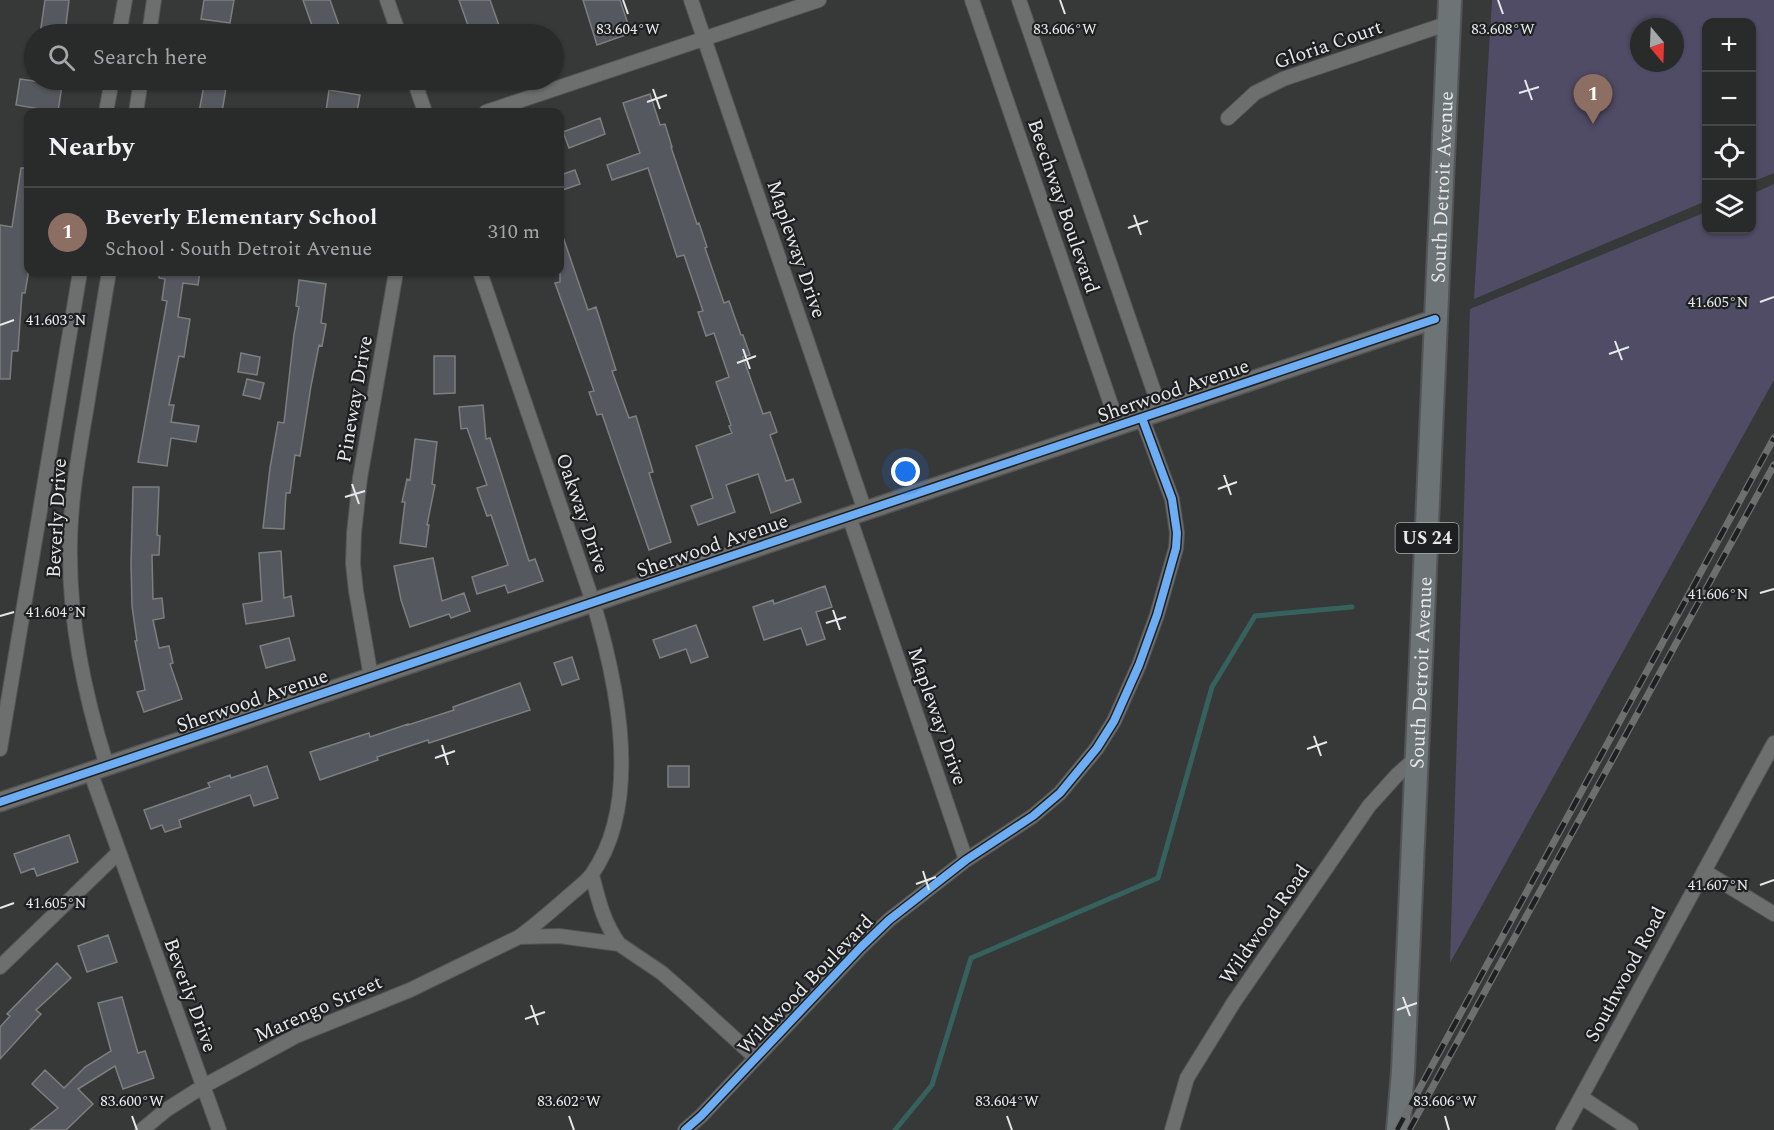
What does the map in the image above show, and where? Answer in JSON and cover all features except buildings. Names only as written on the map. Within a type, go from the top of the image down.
[{"type":"main road","name":"South Detroit Avenue","points":[[1398,1130],[1403,1071],[1450,0]]},
{"type":"street","points":[[121,24],[125,0]]},
{"type":"street","points":[[150,24],[154,0]]},
{"type":"street","points":[[387,0],[395,24]]},
{"type":"street","name":"Mapleway Drive","points":[[691,0],[966,860]]},
{"type":"street","points":[[564,86],[819,0]]},
{"type":"street","name":"Beechway Boulevard","points":[[972,0],[1118,425]]},
{"type":"street","name":"Beechway Boulevard","points":[[1019,0],[1161,412]]},
{"type":"street","name":"Gloria Court","points":[[1228,118],[1255,93],[1283,79],[1449,23]]},
{"type":"street","points":[[107,108],[110,90]]},
{"type":"street","points":[[137,108],[139,90]]},
{"type":"street","points":[[417,90],[424,108]]},
{"type":"street","points":[[498,108],[552,90]]},
{"type":"street","name":"Beverly Drive","points":[[0,748],[79,276]]},
{"type":"street","name":"Beverly Drive","points":[[108,276],[79,453],[70,528],[73,617],[77,652],[97,735],[99,768],[119,852],[219,1130]]},
{"type":"street","name":"Pineway Drive","points":[[371,677],[356,591],[353,564],[354,533],[360,478],[395,276]]},
{"type":"street","name":"Oakway Drive","points":[[481,276],[593,602],[613,678],[619,711],[622,761],[613,829],[592,875]]},
{"type":"street","name":"Sherwood Avenue","points":[[0,802],[1435,319]]},
{"type":"street","name":"Wildwood Boulevard","points":[[685,1130],[701,1116],[861,947],[890,920],[966,860],[1033,816],[1060,793],[1097,748],[1114,721],[1139,664],[1157,615],[1176,548],[1177,533],[1172,499],[1142,418]]},
{"type":"street","name":"Southwood Road","points":[[1563,1130],[1774,743]]},
{"type":"street","name":"Wildwood Road","points":[[1172,1130],[1187,1078],[1234,1002],[1369,806],[1417,757]]},
{"type":"street","points":[[0,967],[119,852]]},
{"type":"street","points":[[1704,871],[1774,914]]},
{"type":"street","name":"Marengo Street","points":[[142,1130],[166,1110],[202,1087],[296,1036],[410,990],[519,937],[592,875],[607,926],[620,944],[679,988],[756,1058]]},
{"type":"street","name":"Marengo Street","points":[[519,937],[559,936],[620,944]]},
{"type":"street","points":[[1581,1097],[1631,1130]]},
{"type":"shaded area","points":[[1492,0],[1774,0],[1774,173],[1756,180],[1756,18],[1702,18],[1702,203],[1474,299]]},
{"type":"shaded area","points":[[1774,184],[1774,380],[1450,963],[1470,309],[1702,214],[1702,234],[1756,234],[1756,192]]},
{"type":"waterway","points":[[895,1130],[932,1085],[971,958],[1158,878],[1212,687],[1255,616],[1352,607]]},
{"type":"railway","points":[[1397,1130],[1774,438]]},
{"type":"railway","points":[[1409,1130],[1774,465]]},
{"type":"cycle path","points":[[0,802],[1435,319]]},
{"type":"cycle path","points":[[685,1130],[889,920],[966,860],[1033,816],[1060,793],[1097,748],[1114,721],[1139,665],[1157,615],[1176,548],[1177,533],[1172,499],[1142,418]]},
{"type":"place","name":"Beverly Elementary School","points":[[1593,124]]}]
